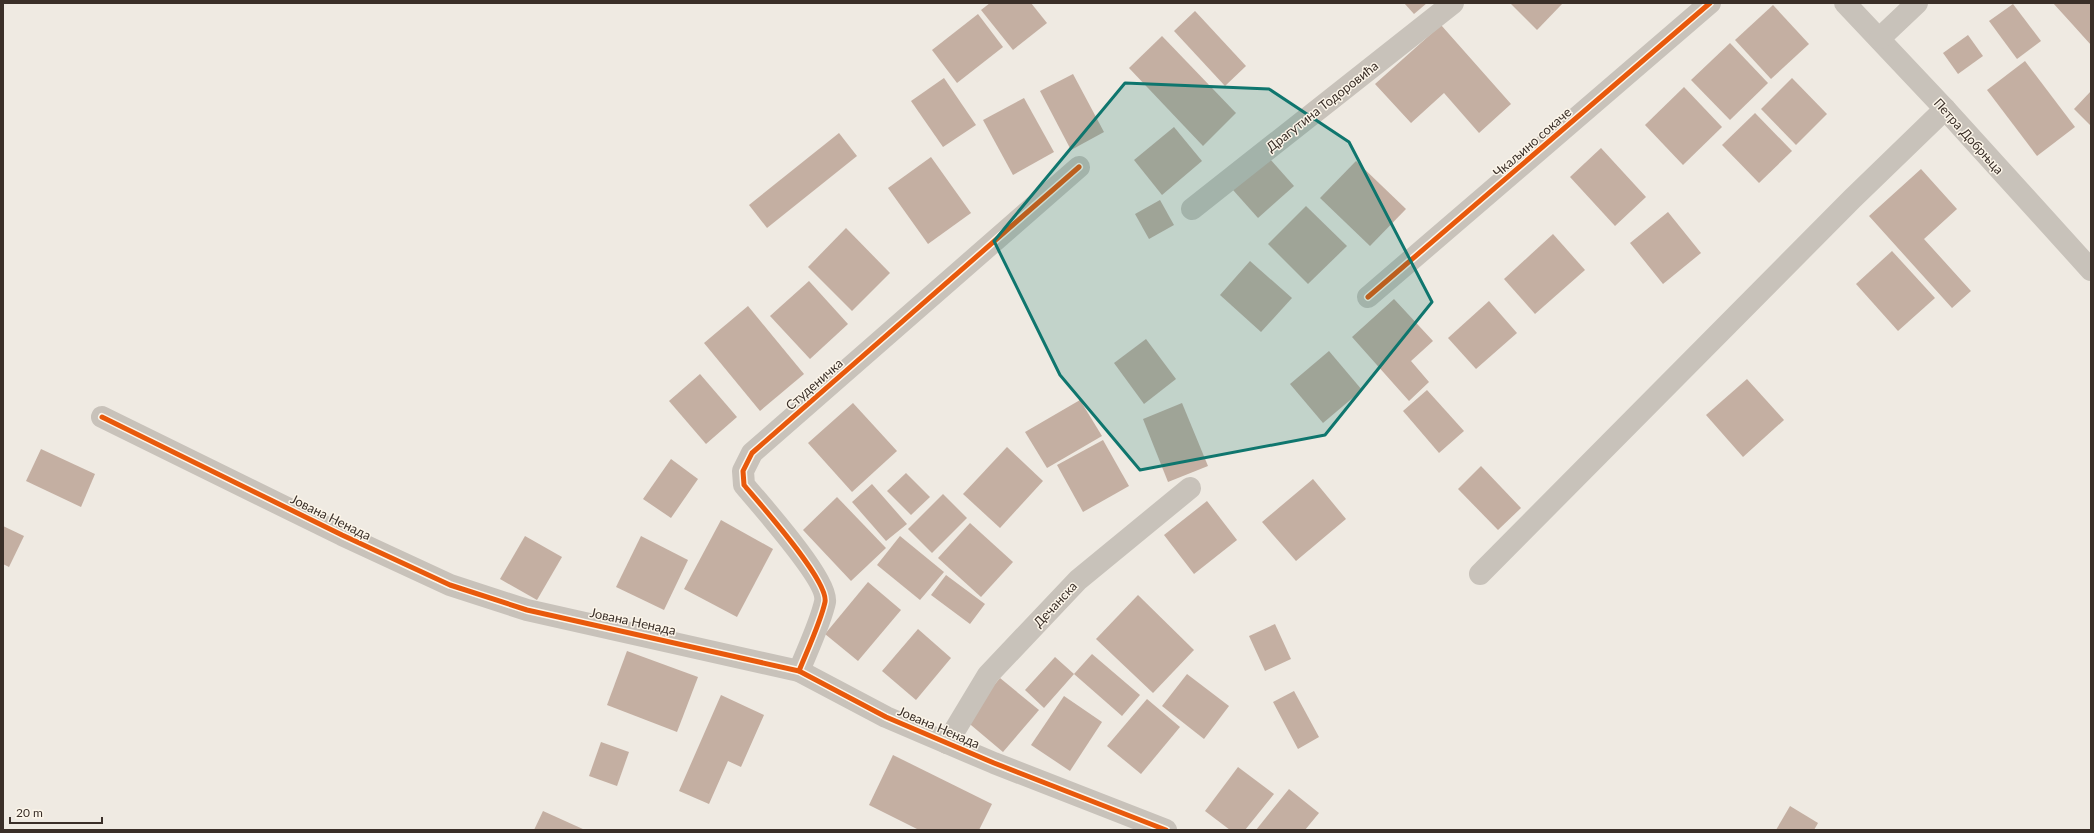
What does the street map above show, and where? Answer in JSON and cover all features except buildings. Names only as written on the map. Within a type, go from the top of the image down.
[{"type":"street","name":"Драгутина Тодоровића","points":[[1192,208],[1453,3]]},
{"type":"street","name":"Чкаљино сокаче","points":[[1368,297],[1710,3]]},
{"type":"street","name":"Петра Добрњца","points":[[1845,3],[1880,38],[2091,270]]},
{"type":"street","points":[[1880,38],[1917,3]]},
{"type":"street","points":[[1480,574],[1841,211],[1945,109]]},
{"type":"street","name":"Студеничка","points":[[799,671],[826,600],[820,581],[744,485],[743,471],[752,453],[1079,167]]},
{"type":"street","name":"Јована Ненада","points":[[102,417],[335,532],[450,585],[527,610],[643,634],[799,671],[886,717],[947,743],[1166,830]]},
{"type":"street","name":"Дечанска","points":[[947,743],[988,675],[1078,580],[1190,488]]},
{"type":"highlighted area","points":[[1125,83],[1269,89],[1349,142],[1432,302],[1325,435],[1140,470],[1060,375],[994,241]]},
{"type":"cycle path","points":[[1368,297],[1710,3]]},
{"type":"cycle path","points":[[799,671],[823,610],[825,602],[823,592],[816,578],[792,543],[744,485],[743,471],[752,453],[1079,167]]},
{"type":"cycle path","points":[[102,417],[342,535],[450,585],[527,610],[799,671],[886,717],[994,763],[1166,830]]}]
